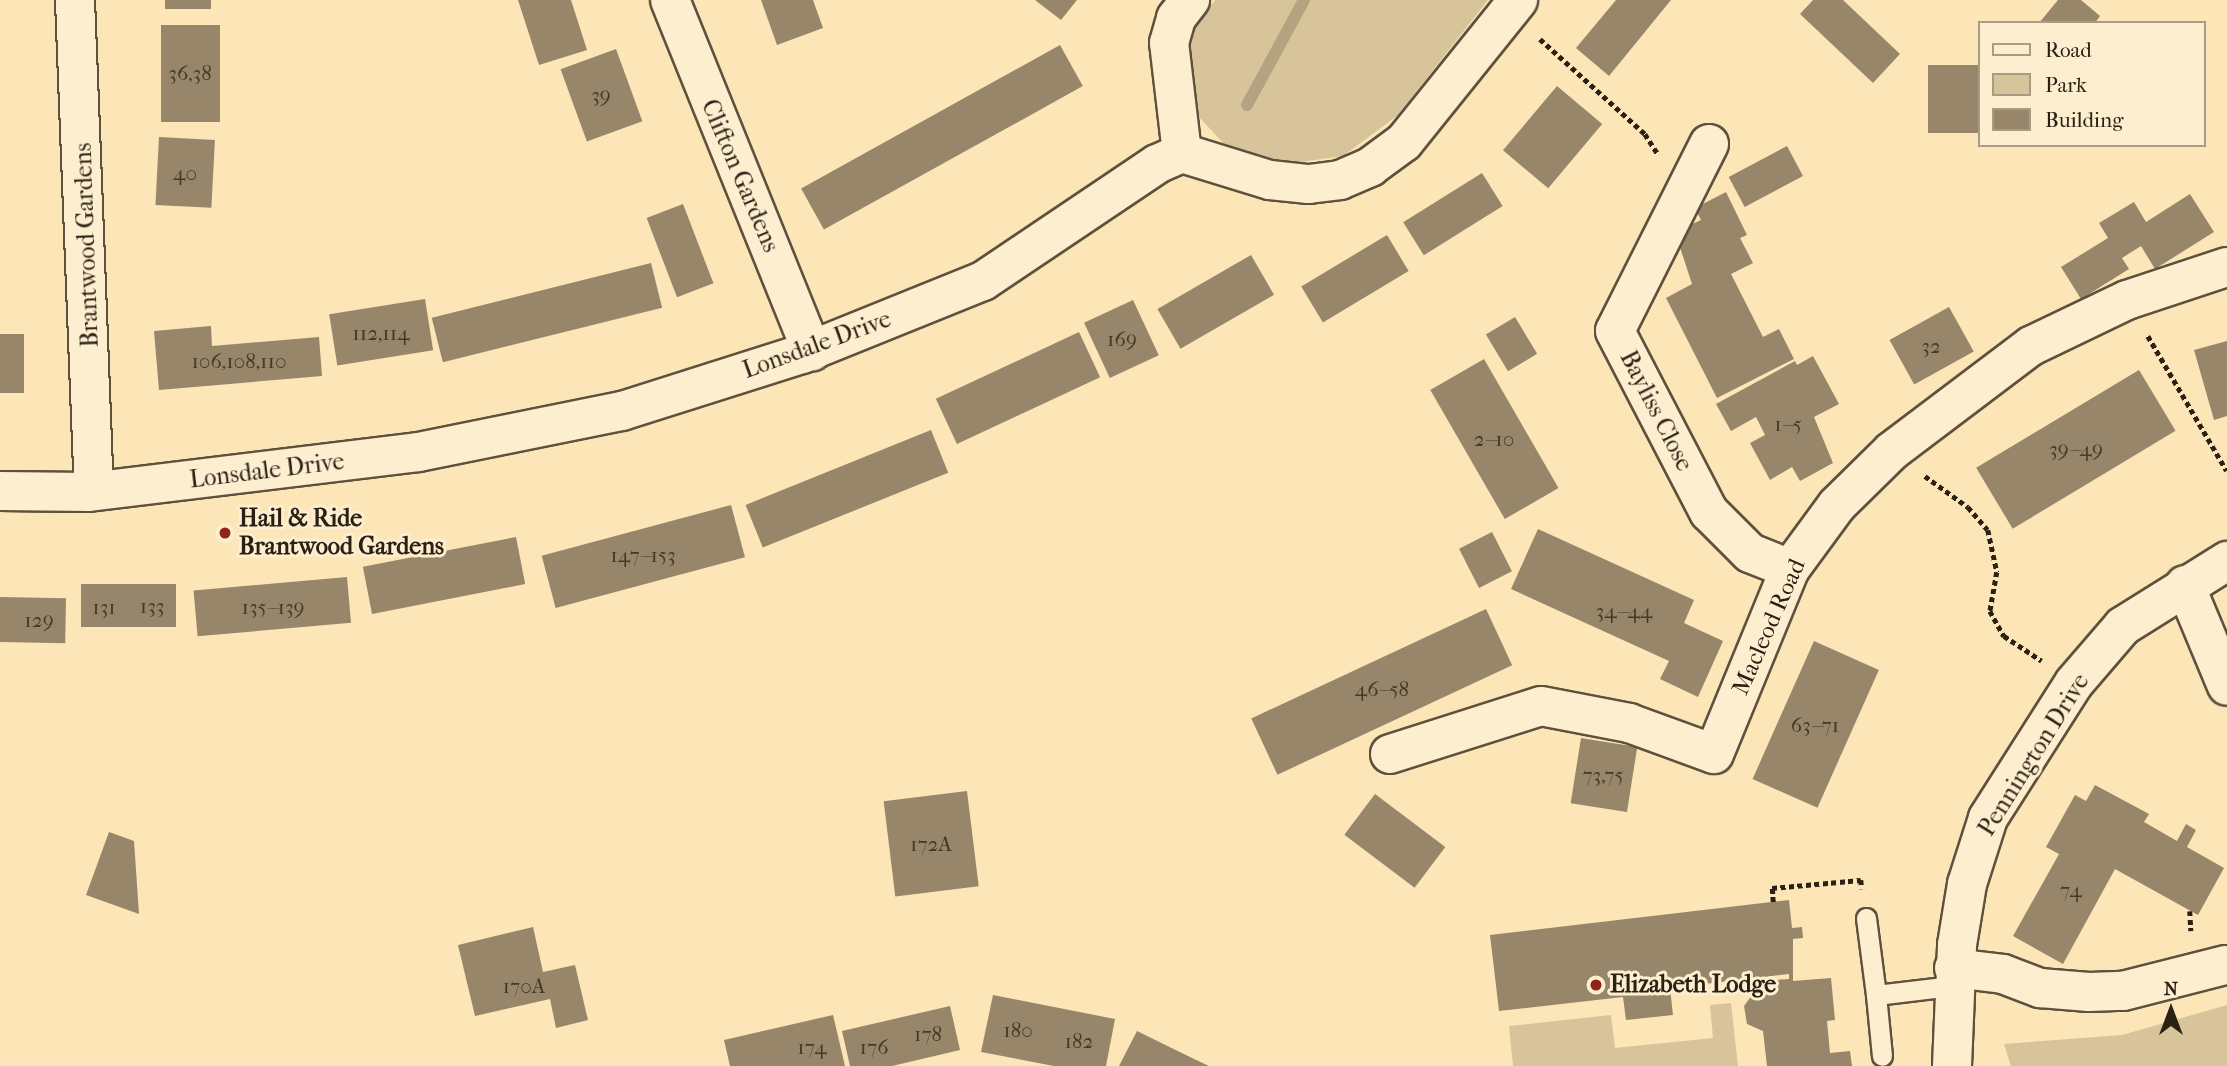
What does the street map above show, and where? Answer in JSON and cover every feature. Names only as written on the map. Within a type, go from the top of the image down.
[{"type":"street","name":"Brantwood Gardens","points":[[75,0],[94,491]]},
{"type":"street","name":"Clifton Gardens","points":[[670,0],[812,351]]},
{"type":"street","points":[[1190,0],[1176,18],[1169,43],[1182,153],[1270,180],[1340,180],[1404,142],[1514,5]]},
{"type":"street","name":"Bayliss Close","points":[[1709,144],[1683,190],[1615,331],[1709,512],[1750,552],[1790,569]]},
{"type":"street","name":"Lonsdale Drive","points":[[0,491],[94,491],[432,449],[622,411],[812,351],[983,281],[1157,164],[1182,153]]},
{"type":"street","name":"Macleod Road","points":[[1390,754],[1541,706],[1629,723],[1714,754],[1790,569],[1837,505],[1892,451],[2031,346],[2127,300],[2227,267]]},
{"type":"street","name":"Pennington Drive","points":[[1952,1066],[1953,977],[1967,884],[1988,818],[2074,684],[2123,626],[2227,561]]},
{"type":"street","points":[[2185,585],[2227,686]]},
{"type":"street","points":[[1953,977],[2003,974],[2040,988],[2089,992],[2123,991],[2225,965]]},
{"type":"lane","points":[[1866,918],[1882,1056]]},
{"type":"lane","points":[[1876,995],[1953,977]]},
{"type":"path","points":[[1514,5],[1645,134],[1683,190]]},
{"type":"path","points":[[2127,300],[2227,471]]},
{"type":"path","points":[[1892,451],[1969,507],[1988,530],[1997,572],[1990,611],[1997,624],[2004,636],[2074,684]]},
{"type":"path","points":[[1773,902],[1772,888],[1861,880],[1866,918]]},
{"type":"green space","points":[[1215,0],[1488,0],[1397,116],[1343,156],[1272,166],[1226,146],[1199,117],[1182,66],[1196,25]]},
{"type":"green space","points":[[1731,1003],[1738,1066],[1513,1066],[1509,1026],[1611,1015],[1615,1048],[1713,1038],[1710,1005]]},
{"type":"green space","points":[[2227,1005],[2227,1066],[2011,1066],[2004,1044],[2122,1035]]},
{"type":"building","points":[[165,0],[211,0],[211,9],[165,9]]},
{"type":"building","points":[[518,0],[571,0],[587,50],[539,65]]},
{"type":"building","points":[[761,0],[813,0],[823,28],[777,45]]},
{"type":"building","points":[[1035,0],[1077,0],[1061,20]]},
{"type":"building","points":[[1616,0],[1671,0],[1609,76],[1576,48]]},
{"type":"building","points":[[1813,0],[1843,0],[1900,54],[1873,83],[1800,14]]},
{"type":"building","points":[[2058,0],[2081,0],[2100,16],[2096,21],[2041,21]]},
{"type":"building","points":[[161,25],[220,25],[220,122],[161,122]]},
{"type":"building","points":[[1060,45],[1083,86],[824,230],[801,189]]},
{"type":"building","points":[[616,49],[642,121],[587,142],[561,69]]},
{"type":"building","points":[[1928,65],[1979,65],[1979,133],[1928,133]]},
{"type":"building","points":[[1557,86],[1602,124],[1548,188],[1503,150]]},
{"type":"building","points":[[159,137],[215,140],[211,208],[155,205]]},
{"type":"building","points":[[1787,146],[1803,176],[1745,207],[1729,177]]},
{"type":"building","points":[[1482,173],[1503,206],[1424,255],[1403,222]]},
{"type":"building","points":[[1726,192],[1747,235],[1740,238],[1753,263],[1731,274],[1763,337],[1779,329],[1794,359],[1717,398],[1666,298],[1692,284],[1675,232],[1701,220],[1695,208]]},
{"type":"building","points":[[2190,194],[2214,232],[2155,269],[2141,246],[2122,258],[2129,269],[2081,299],[2061,267],[2108,238],[2099,223],[2134,202],[2146,222]]},
{"type":"building","points":[[683,204],[713,283],[677,297],[647,218]]},
{"type":"building","points":[[1387,235],[1409,271],[1323,323],[1301,287]]},
{"type":"building","points":[[1251,255],[1274,295],[1180,349],[1157,309]]},
{"type":"building","points":[[651,263],[662,308],[443,362],[432,318]]},
{"type":"building","points":[[425,299],[433,350],[337,366],[329,314]]},
{"type":"building","points":[[1133,300],[1159,355],[1110,378],[1084,323]]},
{"type":"building","points":[[1949,307],[1974,352],[1914,385],[1890,340]]},
{"type":"building","points":[[1515,317],[1537,354],[1508,371],[1486,335]]},
{"type":"building","points":[[211,326],[212,346],[319,337],[322,376],[159,390],[154,331]]},
{"type":"building","points":[[1079,332],[1100,377],[957,444],[936,399]]},
{"type":"building","points":[[0,334],[24,334],[24,393],[0,393]]},
{"type":"building","points":[[2227,341],[2227,416],[2214,420],[2194,350]]},
{"type":"building","points":[[1813,356],[1839,404],[1814,417],[1833,463],[1800,481],[1792,467],[1770,480],[1750,443],[1765,435],[1756,417],[1731,431],[1716,404],[1795,361],[1797,365]]},
{"type":"building","points":[[1484,359],[1559,488],[1505,519],[1430,390]]},
{"type":"building","points":[[2139,370],[2176,431],[2013,529],[1976,468]]},
{"type":"building","points":[[931,430],[948,473],[763,548],[746,505]]},
{"type":"building","points":[[731,505],[745,557],[556,608],[542,556]]},
{"type":"building","points":[[1538,529],[1694,600],[1684,623],[1723,641],[1698,697],[1660,679],[1669,661],[1511,589]]},
{"type":"building","points":[[1492,532],[1512,571],[1479,588],[1459,549]]},
{"type":"building","points":[[516,537],[525,584],[372,614],[363,567]]},
{"type":"building","points":[[347,577],[351,623],[198,636],[194,590]]},
{"type":"building","points":[[81,584],[176,584],[176,627],[81,627]]},
{"type":"building","points":[[0,597],[66,598],[65,643],[0,642]]},
{"type":"building","points":[[1486,609],[1512,665],[1277,775],[1251,718]]},
{"type":"building","points":[[1814,641],[1879,670],[1817,808],[1753,779]]},
{"type":"building","points":[[1581,738],[1637,747],[1627,812],[1571,803]]},
{"type":"building","points":[[2095,785],[2149,814],[2144,822],[2177,841],[2186,824],[2196,830],[2187,847],[2224,868],[2198,915],[2115,869],[2063,964],[2013,936],[2059,854],[2046,847],[2075,795],[2086,801]]},
{"type":"building","points":[[967,791],[979,886],[895,897],[884,801]]},
{"type":"building","points":[[1375,794],[1445,847],[1415,888],[1344,835]]},
{"type":"building","points":[[109,832],[134,841],[139,914],[86,895]]},
{"type":"building","name":"Elizabeth Lodge","points":[[1789,900],[1792,928],[1802,927],[1803,938],[1793,939],[1793,981],[1831,978],[1835,1020],[1827,1021],[1830,1053],[1850,1051],[1852,1066],[1767,1066],[1763,1031],[1747,1024],[1744,1006],[1752,995],[1778,992],[1776,980],[1789,979],[1789,974],[1670,988],[1673,1015],[1626,1020],[1623,997],[1499,1011],[1490,935]]},
{"type":"building","points":[[533,927],[543,972],[575,965],[588,1020],[556,1028],[550,999],[475,1016],[458,945]]},
{"type":"building","points":[[993,995],[1115,1019],[1106,1066],[1054,1066],[981,1052]]},
{"type":"building","points":[[950,1006],[960,1050],[892,1066],[850,1066],[842,1031]]},
{"type":"building","points":[[833,1015],[845,1066],[730,1066],[724,1040]]},
{"type":"building","points":[[1137,1031],[1190,1057],[1209,1066],[1119,1066]]},
{"type":"waterway","points":[[1247,105],[1304,0]]},
{"type":"place","name":"Hail & Ride Brantwood Gardens","points":[[225,533]]},
{"type":"place","name":"Elizabeth Lodge","points":[[1596,985]]}]
